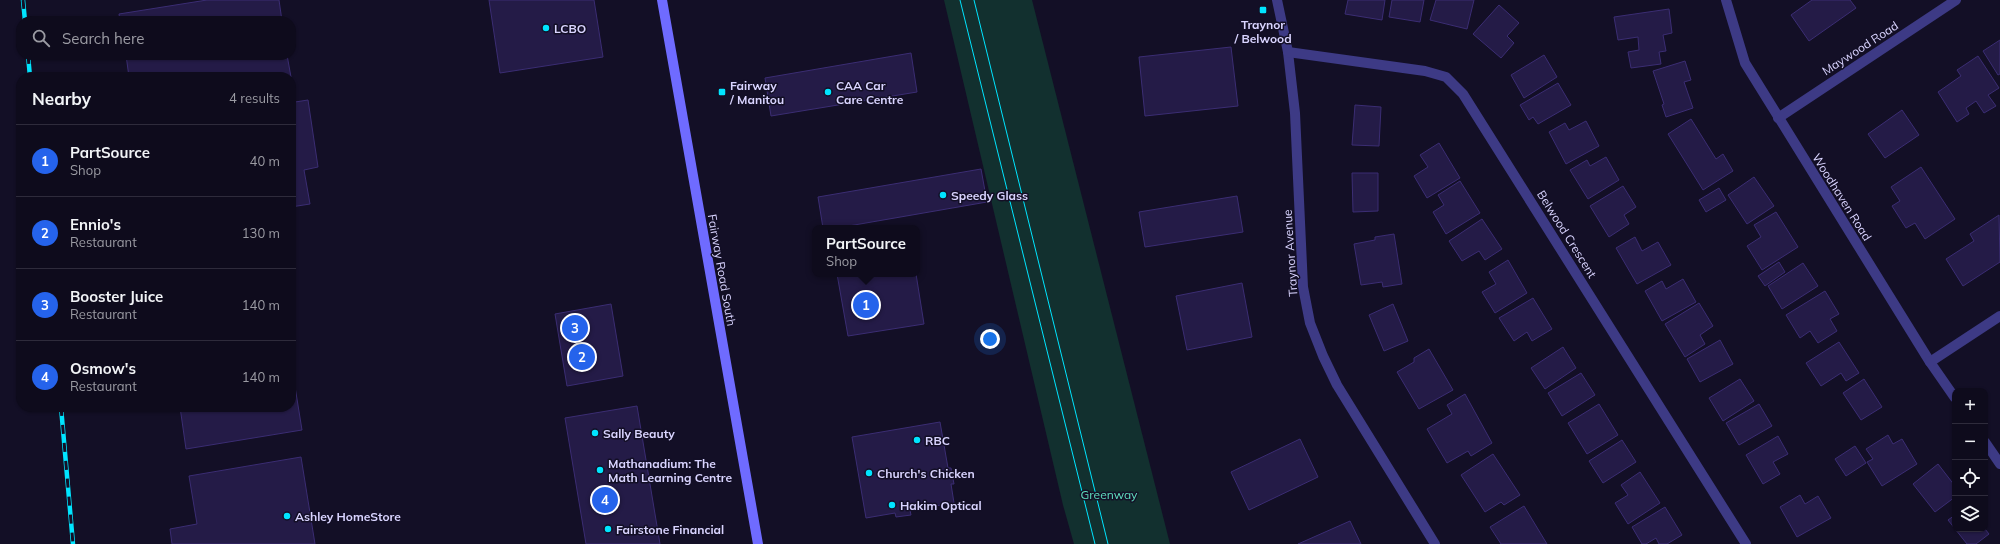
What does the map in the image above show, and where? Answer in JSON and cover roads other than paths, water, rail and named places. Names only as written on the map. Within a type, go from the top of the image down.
[{"type":"main road","name":"Fairway Road South","points":[[662,0],[758,544]]},
{"type":"street","name":"Traynor Avenue","points":[[1277,0],[1288,52],[1295,114],[1303,287],[1310,323],[1323,356],[1337,385],[1435,544]]},
{"type":"street","name":"Woodhaven Road","points":[[1726,0],[1745,63],[1930,362],[1952,394]]},
{"type":"street","name":"Maywood Road","points":[[1778,118],[1956,0]]},
{"type":"street","name":"Belwood Crescent","points":[[1288,52],[1425,71],[1446,77],[1463,94],[1746,544]]},
{"type":"street","points":[[1930,362],[2000,316]]},
{"type":"street","points":[[1988,446],[2000,464]]},
{"type":"tram line","points":[[960,0],[1095,544]]},
{"type":"tram line","points":[[974,0],[1108,544]]},
{"type":"railway","points":[[23,0],[25,16]]},
{"type":"railway","points":[[28,60],[30,72]]},
{"type":"railway","points":[[61,412],[73,544]]},
{"type":"place","name":"Traynor / Belwood","points":[[1263,10]]},
{"type":"place","name":"LCBO","points":[[546,28]]},
{"type":"place","name":"Fairway / Manitou","points":[[722,92]]},
{"type":"place","name":"CAA Car Care Centre","points":[[828,92]]},
{"type":"place","name":"Speedy Glass","points":[[943,195]]},
{"type":"place","name":"PartSource","points":[[866,305]]},
{"type":"place","name":"Booster Juice","points":[[575,328]]},
{"type":"place","name":"Ennio's","points":[[582,357]]},
{"type":"place","name":"Sally Beauty","points":[[595,433]]},
{"type":"place","name":"RBC","points":[[917,440]]},
{"type":"place","name":"Mathanadium: The Math Learning Centre","points":[[600,470]]},
{"type":"place","name":"Church's Chicken","points":[[869,473]]},
{"type":"place","name":"Osmow's","points":[[605,500]]},
{"type":"place","name":"Hakim Optical","points":[[892,505]]},
{"type":"place","name":"Ashley HomeStore","points":[[287,516]]},
{"type":"place","name":"Fairstone Financial","points":[[608,529]]},
{"type":"park label","name":"Greenway","points":[[1109,494]]}]
